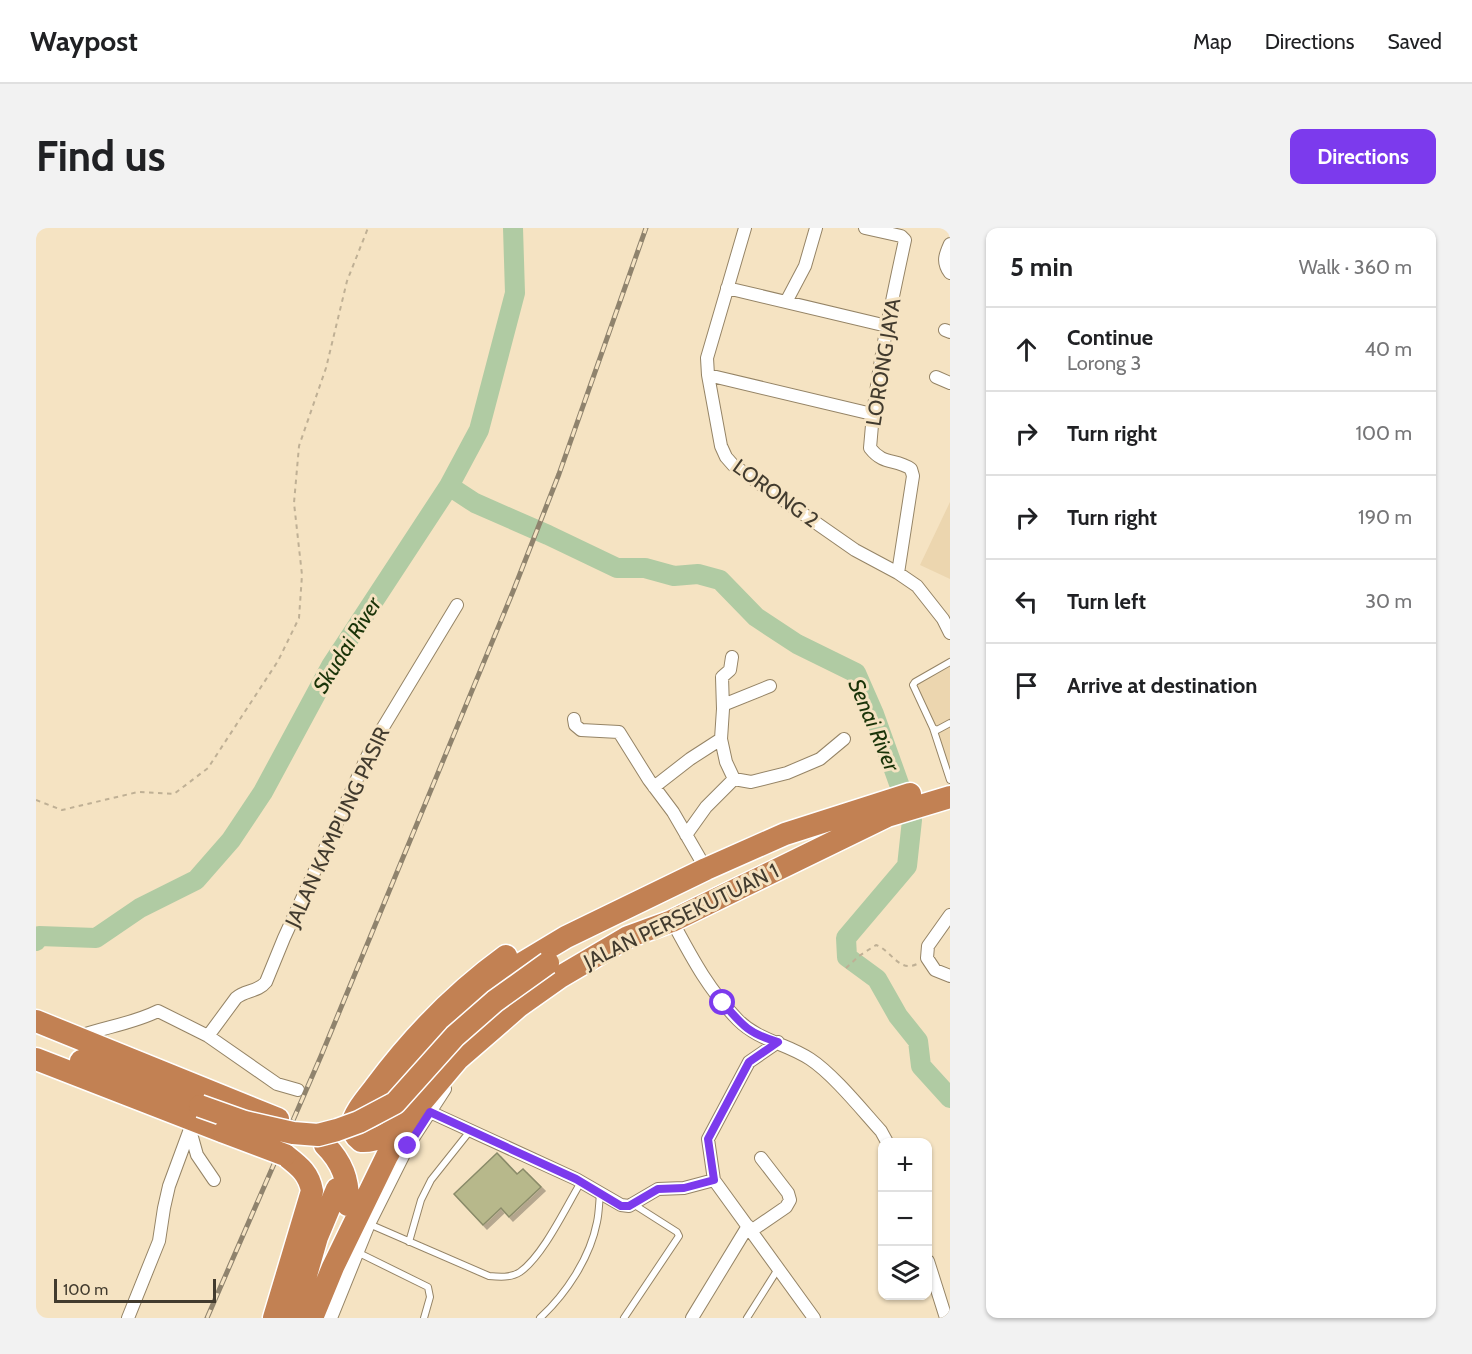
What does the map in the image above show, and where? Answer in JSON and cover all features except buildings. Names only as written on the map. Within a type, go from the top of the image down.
[{"type":"highway","name":"JALAN PERSEKUTUAN 1","points":[[371,1105],[453,1020],[511,970],[566,937],[706,869],[785,834],[885,809],[942,790]]},
{"type":"highway","name":"JALAN PERSEKUTUAN 1","points":[[333,1267],[387,1156],[420,1114],[458,1059],[480,1038],[560,977],[628,937],[672,921],[885,809]]},
{"type":"highway","points":[[39,1030],[194,1119],[246,1122],[293,1133],[318,1135],[359,1122],[395,1103],[455,1036],[495,1001],[548,963],[840,823],[885,809]]},
{"type":"highway","points":[[39,1030],[77,1037],[278,1119],[325,1145],[337,1157],[345,1173],[348,1210],[333,1267],[312,1318]]},
{"type":"highway","points":[[36,1059],[285,1155],[303,1169],[310,1180],[312,1191],[274,1318]]},
{"type":"highway","points":[[371,1105],[352,1126],[354,1134],[361,1141],[369,1142],[379,1138],[420,1114]]},
{"type":"highway","points":[[278,1119],[310,1125],[336,1120],[371,1105]]},
{"type":"highway","points":[[290,1318],[304,1282],[316,1237],[337,1189]]},
{"type":"street","name":"LORONG 2","points":[[745,228],[707,358],[721,446],[726,457],[733,465],[855,550],[917,586],[943,619],[950,633]]},
{"type":"street","points":[[786,302],[805,266],[816,228]]},
{"type":"street","name":"LORONG JAYA","points":[[865,228],[902,236],[905,240],[872,414],[870,448],[878,459],[906,466],[911,469],[913,476],[898,573]]},
{"type":"street","points":[[950,244],[944,257],[946,268],[950,273]]},
{"type":"street","points":[[727,288],[887,326]]},
{"type":"street","points":[[708,375],[872,414]]},
{"type":"street","points":[[936,377],[950,383]]},
{"type":"street","name":"JALAN KAMPUNG PASIR","points":[[208,1036],[241,993],[261,988],[266,982],[373,744],[457,605]]},
{"type":"street","points":[[732,657],[730,670],[722,677],[723,705],[720,739],[726,762],[734,779]]},
{"type":"street","points":[[723,705],[770,686]]},
{"type":"street","points":[[574,719],[575,725],[581,730],[619,732],[706,869]]},
{"type":"street","points":[[654,787],[720,739]]},
{"type":"street","points":[[734,779],[751,782],[787,773],[820,759],[844,739]]},
{"type":"street","points":[[686,835],[706,807],[734,779]]},
{"type":"street","points":[[950,915],[928,946],[927,958],[935,969],[950,976]]},
{"type":"street","points":[[672,921],[705,982],[739,1021],[757,1036],[778,1042],[812,1060],[881,1131],[884,1138]]},
{"type":"street","points":[[77,1037],[140,1020],[158,1011],[208,1036],[277,1084],[298,1090]]},
{"type":"street","points":[[778,1042],[749,1062],[708,1139],[714,1180],[814,1318]]},
{"type":"street","points":[[331,1318],[369,1224],[408,1146],[420,1114],[471,1131],[581,1182],[621,1206],[633,1204],[658,1189],[684,1188],[714,1180]]},
{"type":"street","points":[[194,1119],[196,1155],[214,1180]]},
{"type":"street","points":[[128,1318],[159,1241],[170,1186],[194,1119]]},
{"type":"street","points":[[692,1318],[749,1229],[786,1207],[790,1200],[788,1193],[761,1158]]},
{"type":"street","points":[[932,1276],[946,1318]]},
{"type":"lane","points":[[942,790],[933,728],[913,685],[950,663]]},
{"type":"lane","points":[[933,728],[937,730],[950,723]]},
{"type":"lane","points":[[410,1242],[420,1200],[431,1180],[471,1131]]},
{"type":"lane","points":[[369,1224],[489,1276],[504,1277],[520,1272],[539,1253],[581,1182]]},
{"type":"lane","points":[[540,1318],[557,1303],[588,1252],[597,1223],[600,1194]]},
{"type":"lane","points":[[624,1318],[679,1236],[677,1232],[633,1204]]},
{"type":"lane","points":[[357,1252],[428,1287],[430,1297],[424,1318]]},
{"type":"lane","points":[[747,1318],[778,1268]]},
{"type":"path","points":[[36,800],[62,810],[138,792],[174,794],[208,768],[278,661],[299,618],[302,575],[294,504],[299,446],[326,368],[347,281],[368,228]]},
{"type":"path","points":[[846,968],[858,956],[876,945],[896,961],[909,967],[927,958]]},
{"type":"shaded area","points":[[950,502],[950,579],[920,565]]},
{"type":"shaded area","points":[[950,665],[950,772],[915,686]]},
{"type":"waterway","name":"Skudai River","points":[[36,941],[39,936],[96,938],[140,908],[196,880],[231,840],[263,792],[331,666],[449,486],[479,430],[515,293],[513,228]]},
{"type":"waterway","name":"Senai River","points":[[449,486],[475,503],[617,568],[645,568],[674,576],[698,574],[720,580],[756,617],[797,644],[856,673],[874,714],[912,820],[907,866],[846,938],[847,957],[877,979],[898,1016],[918,1041],[921,1066],[950,1098]]},
{"type":"railway","points":[[207,1318],[321,1056],[514,589],[559,474],[646,228]]},
{"type":"route","points":[[408,1146],[430,1112],[576,1179],[621,1206],[629,1206],[658,1189],[684,1188],[714,1180],[708,1139],[749,1062],[778,1042],[757,1036],[723,1003]]}]
